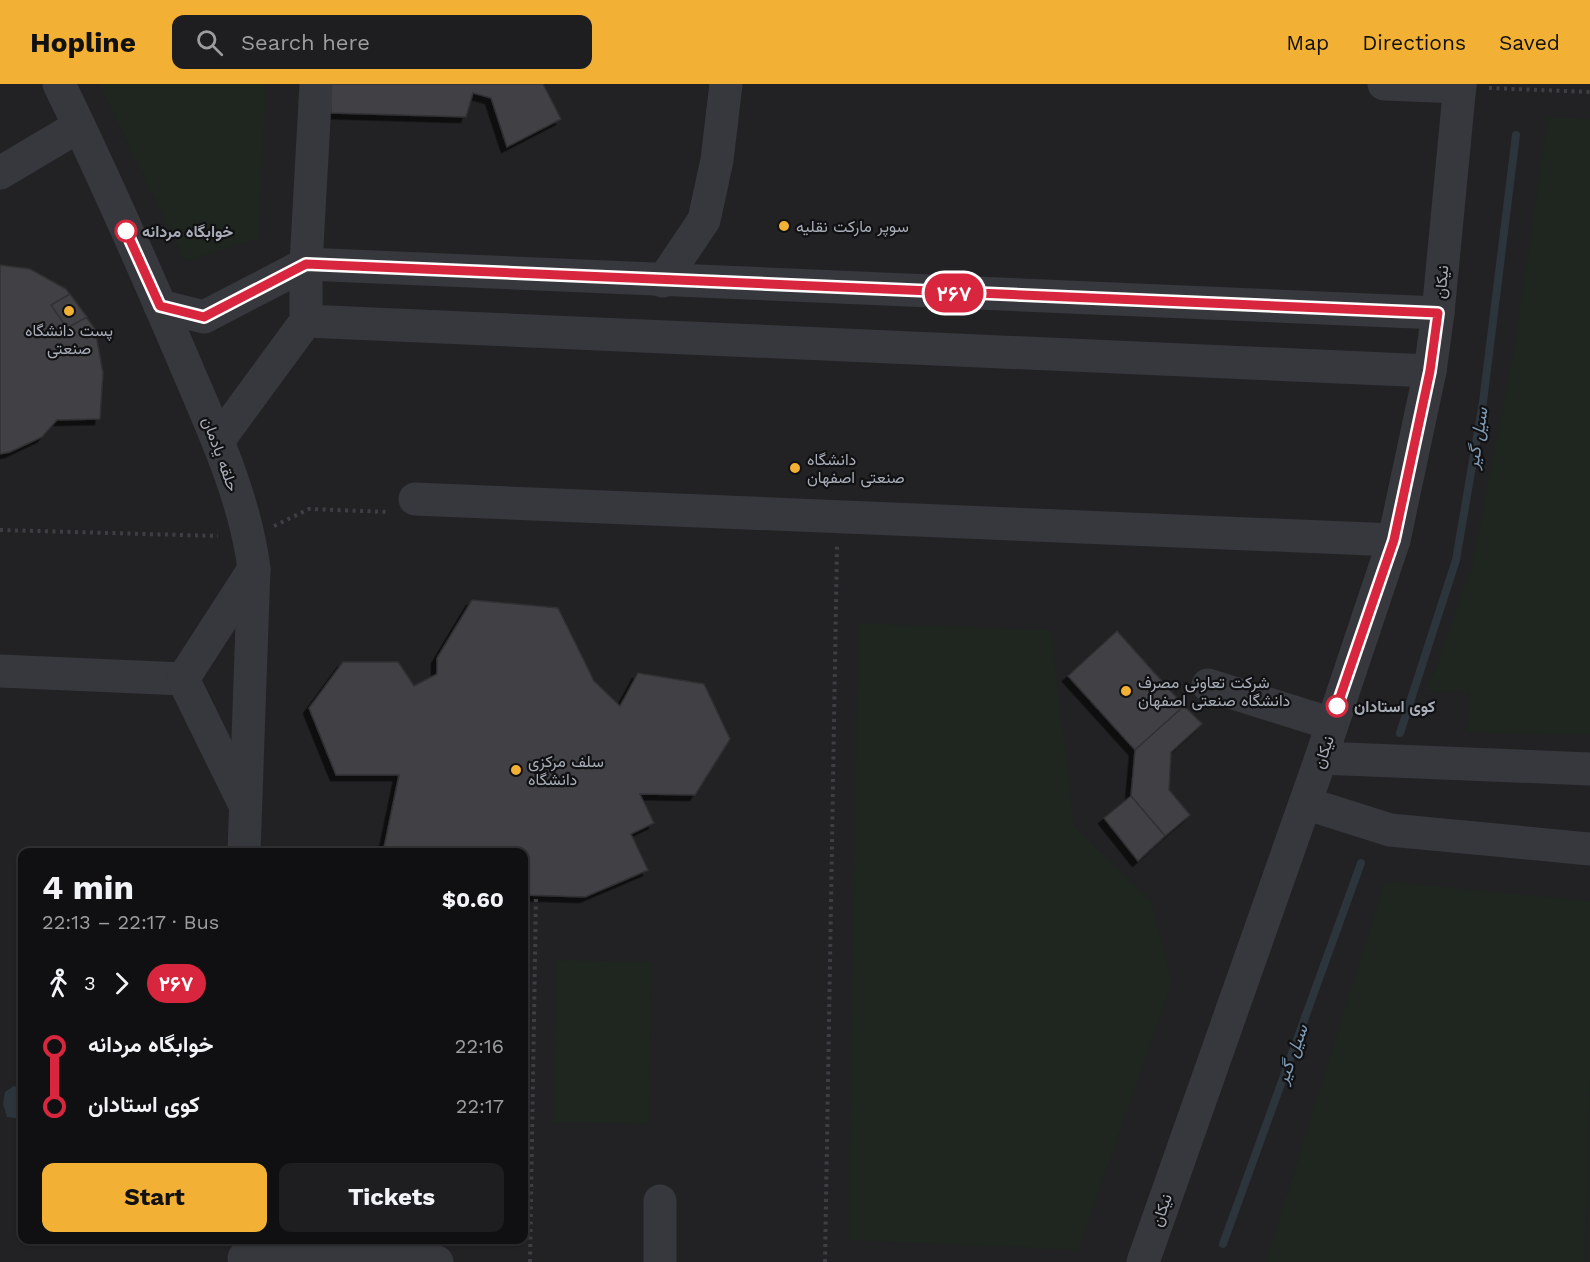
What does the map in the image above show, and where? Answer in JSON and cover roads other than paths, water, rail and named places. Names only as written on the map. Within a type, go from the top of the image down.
[{"type":"street","name":"حلقه یادمان","points":[[59,84],[160,306],[218,441],[252,553],[244,848]]},
{"type":"street","points":[[218,441],[306,321],[306,264],[316,84]]},
{"type":"street","points":[[663,280],[704,220],[717,160],[726,84]]},
{"type":"street","points":[[1384,84],[1460,86]]},
{"type":"street","name":"نیکان","points":[[1143,1262],[1321,758],[1394,540],[1430,371],[1438,313],[1460,86]]},
{"type":"street","points":[[0,173],[79,126]]},
{"type":"street","points":[[160,306],[204,317],[306,264],[1438,313]]},
{"type":"street","points":[[306,321],[1430,371]]},
{"type":"street","points":[[415,499],[1394,540]]},
{"type":"street","points":[[183,679],[252,553]]},
{"type":"street","points":[[0,671],[183,679]]},
{"type":"street","points":[[183,679],[245,805]]},
{"type":"street","points":[[1208,686],[1332,724]]},
{"type":"street","points":[[1321,758],[1590,769]]},
{"type":"street","points":[[1305,803],[1390,830],[1590,849]]},
{"type":"street","points":[[660,1201],[660,1262]]},
{"type":"street","points":[[243,1253],[381,1248],[437,1262]]},
{"type":"waterway","name":"سیل گیر","points":[[1400,733],[1456,560],[1483,402],[1516,135]]},
{"type":"waterway","name":"سیل گیر","points":[[1223,1244],[1361,863]]},
{"type":"place","name":"سوپر مارکت نقلیه","points":[[784,226]]},
{"type":"place","name":"خوابگاه مردانه","points":[[126,231]]},
{"type":"place","name":"پست دانشگاه صنعتی","points":[[69,311]]},
{"type":"place","name":"دانشگاه صنعتی اصفهان","points":[[795,468]]},
{"type":"place","name":"شرکت تعاونی مصرف دانشگاه صنعتی اصفهان","points":[[1126,691]]},
{"type":"place","name":"کوی استادان","points":[[1337,706]]},
{"type":"place","name":"سلف مرکزی دانشگاه","points":[[516,770]]}]
